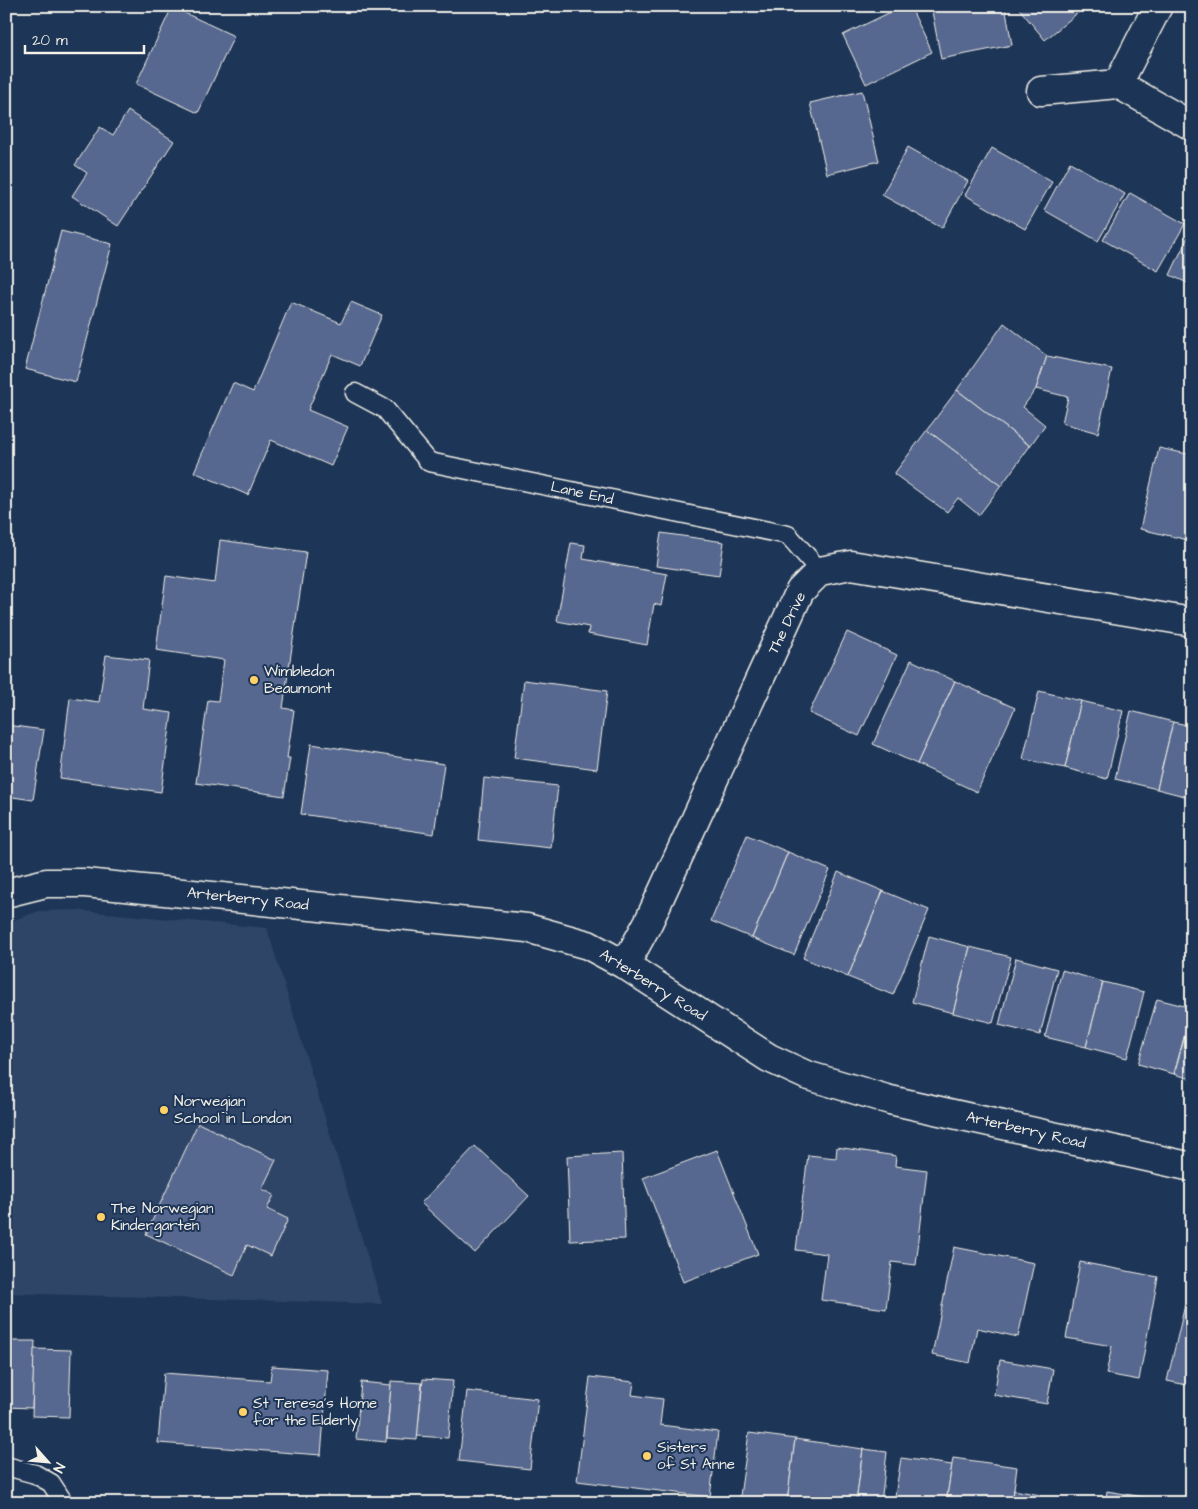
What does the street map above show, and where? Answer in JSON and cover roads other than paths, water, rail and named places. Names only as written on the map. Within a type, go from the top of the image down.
[{"type":"street","points":[[1118,84],[1158,6]]},
{"type":"street","points":[[1041,92],[1118,84],[1192,126]]},
{"type":"street","points":[[820,571],[850,565],[1192,622]]},
{"type":"street","name":"The Drive","points":[[625,965],[649,921],[800,591],[820,571]]},
{"type":"street","name":"Arterberry Road","points":[[6,894],[46,883],[85,883],[527,928],[588,945],[625,965],[769,1058],[806,1074],[890,1100],[1192,1167]]},
{"type":"lane","name":"Lane End","points":[[355,393],[385,409],[429,462],[788,535],[820,571]]},
{"type":"lane","points":[[6,1466],[35,1474],[51,1483],[64,1503]]},
{"type":"place","name":"Wimbledon Beaumont","points":[[254,680]]},
{"type":"place","name":"Norwegian School in London","points":[[164,1110]]},
{"type":"place","name":"The Norwegian Kindergarten","points":[[101,1217]]},
{"type":"place","name":"St Teresa's Home for the Elderly","points":[[243,1412]]},
{"type":"place","name":"Sisters of St Anne","points":[[647,1456]]}]
